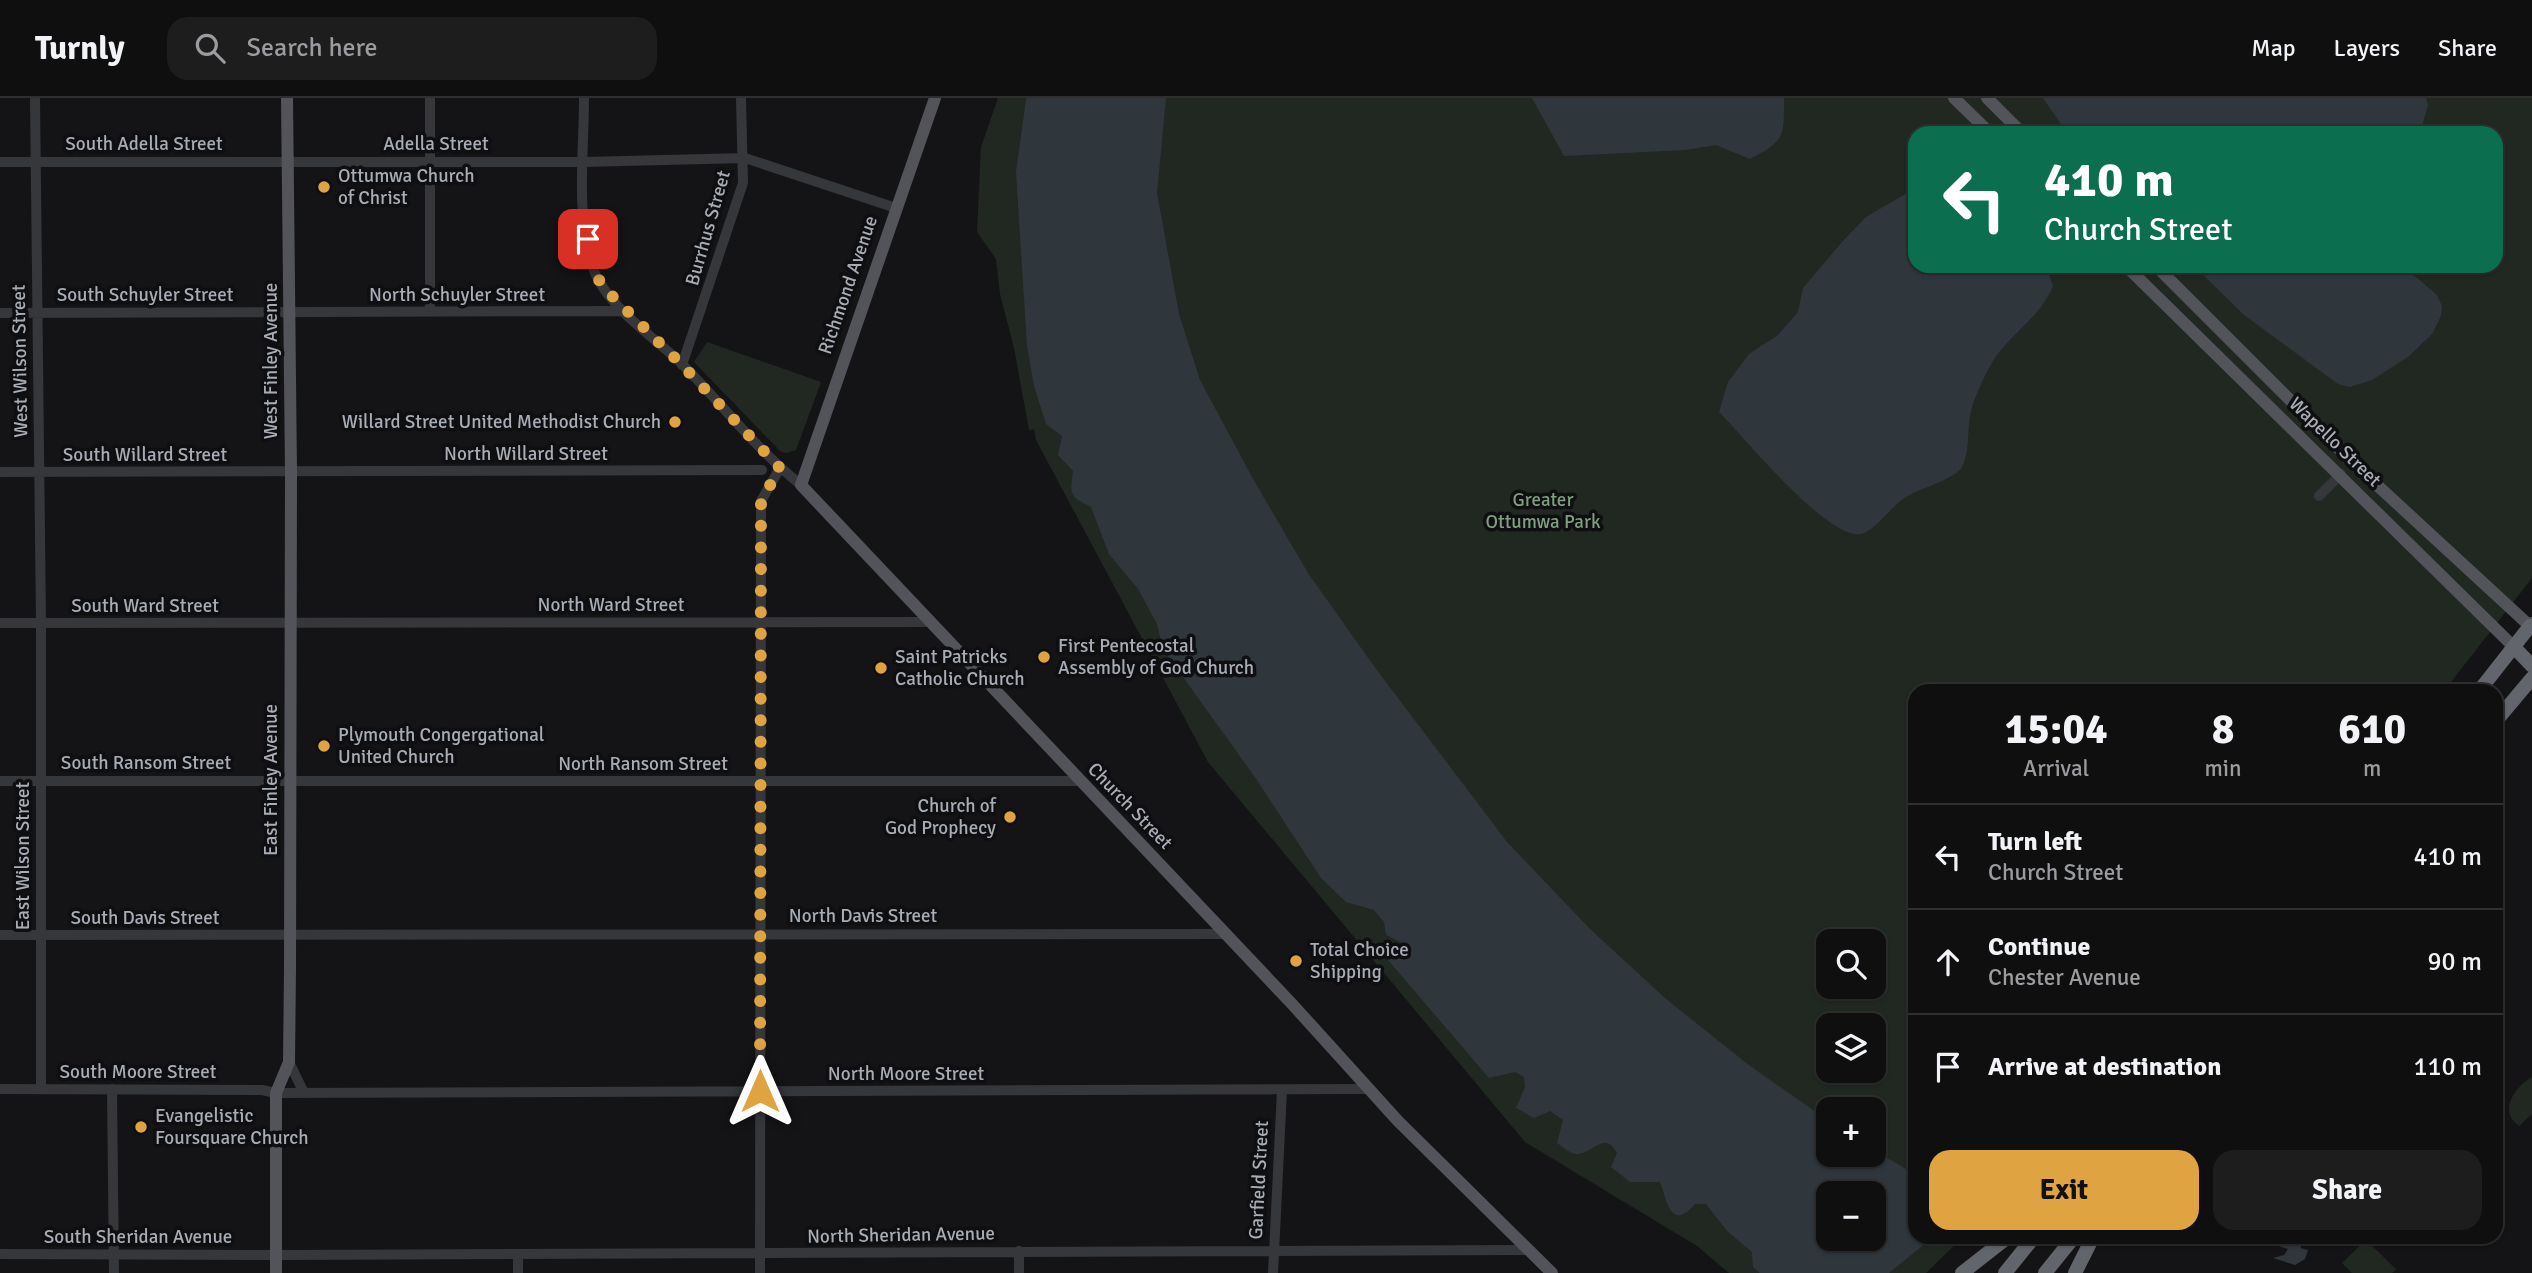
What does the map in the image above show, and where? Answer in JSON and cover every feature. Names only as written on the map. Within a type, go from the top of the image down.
[{"type":"highway","points":[[2485,684],[2531,626]]},
{"type":"highway","points":[[2514,647],[2532,666]]},
{"type":"highway","points":[[2503,713],[2532,678]]},
{"type":"highway","points":[[1962,1273],[1999,1244]]},
{"type":"highway","points":[[2005,1273],[2028,1244]]},
{"type":"highway","points":[[2045,1273],[2068,1244]]},
{"type":"highway","points":[[2075,1273],[2089,1244]]},
{"type":"main road","name":"West Finley Avenue","points":[[287,98],[291,623]]},
{"type":"main road","name":"Richmond Avenue","points":[[801,485],[934,98]]},
{"type":"main road","points":[[1954,98],[1983,126]]},
{"type":"main road","points":[[1987,98],[2015,126]]},
{"type":"main road","name":"Wapello Street","points":[[2133,273],[2341,474],[2514,647]]},
{"type":"main road","name":"Wapello Street","points":[[2163,273],[2354,463],[2531,626]]},
{"type":"main road","name":"Church Street","points":[[801,485],[1369,1089],[1552,1273]]},
{"type":"main road","name":"East Finley Avenue","points":[[289,1062],[291,623]]},
{"type":"main road","points":[[276,1273],[276,1093],[289,1062]]},
{"type":"street","name":"West Wilson Street","points":[[35,98],[41,623]]},
{"type":"street","points":[[430,98],[430,312]]},
{"type":"street","name":"Church Street","points":[[584,98],[584,215],[591,263],[602,286],[780,468],[801,485]]},
{"type":"street","name":"Burrhus Street","points":[[682,365],[744,183],[741,98]]},
{"type":"street","name":"Adella Street","points":[[288,162],[745,159],[896,208]]},
{"type":"street","name":"South Adella Street","points":[[0,162],[288,162]]},
{"type":"street","name":"North Schuyler Street","points":[[290,312],[625,311]]},
{"type":"street","name":"South Schuyler Street","points":[[0,313],[290,312]]},
{"type":"street","points":[[760,1273],[761,501],[780,468]]},
{"type":"street","name":"North Willard Street","points":[[291,472],[762,470]]},
{"type":"street","name":"South Willard Street","points":[[0,472],[291,472]]},
{"type":"street","points":[[2319,496],[2341,474]]},
{"type":"street","name":"North Ward Street","points":[[291,623],[930,622]]},
{"type":"street","name":"South Ward Street","points":[[0,623],[291,623]]},
{"type":"street","name":"East Wilson Street","points":[[41,623],[41,1089]]},
{"type":"street","name":"South Ransom Street","points":[[0,780],[291,781]]},
{"type":"street","name":"North Ransom Street","points":[[291,781],[1078,781]]},
{"type":"street","name":"North Davis Street","points":[[290,936],[1226,934]]},
{"type":"street","name":"South Davis Street","points":[[0,935],[290,936]]},
{"type":"street","points":[[289,1062],[304,1093]]},
{"type":"street","name":"South Moore Street","points":[[0,1089],[262,1090],[276,1093]]},
{"type":"street","name":"North Moore Street","points":[[276,1093],[1369,1089]]},
{"type":"street","points":[[112,1090],[114,1273]]},
{"type":"street","name":"Garfield Street","points":[[1273,1273],[1282,1090]]},
{"type":"street","name":"North Sheridan Avenue","points":[[276,1255],[1527,1250]]},
{"type":"street","points":[[1019,1251],[1019,1273]]},
{"type":"street","name":"South Sheridan Avenue","points":[[0,1254],[276,1255]]},
{"type":"street","points":[[518,1254],[519,1273]]},
{"type":"green space","name":"Greater Ottumwa Park","points":[[998,98],[1026,98],[1018,159],[1034,98],[2532,98],[2532,578],[2449,684],[1908,684],[1908,1244],[1956,1244],[1926,1273],[1729,1273],[1697,1246],[1525,1142],[1208,762],[1036,440],[1034,429],[1029,430],[1014,348],[1000,294],[996,259],[977,232],[981,147]]},
{"type":"green space","points":[[707,342],[821,382],[796,450],[786,453],[780,451],[694,362]]},
{"type":"green space","points":[[2532,1077],[2532,1114],[2519,1126],[2513,1120],[2509,1106],[2520,1086]]},
{"type":"green space","points":[[2362,1244],[2370,1244],[2396,1269],[2392,1273],[2352,1273],[2342,1263]]},
{"type":"shaded area","points":[[1026,98],[1166,98],[1157,193],[1179,314],[1200,380],[1308,573],[1376,669],[1507,842],[1590,929],[1666,999],[1750,1066],[1816,1112],[1816,1167],[1886,1167],[1886,1157],[1908,1170],[1908,1244],[1924,1244],[1889,1273],[1760,1273],[1753,1267],[1752,1252],[1727,1231],[1706,1204],[1695,1204],[1687,1212],[1675,1214],[1660,1182],[1630,1182],[1611,1167],[1617,1153],[1608,1143],[1599,1144],[1584,1153],[1573,1153],[1557,1143],[1563,1120],[1550,1111],[1534,1118],[1516,1108],[1525,1087],[1524,1077],[1515,1072],[1489,1078],[1376,946],[1396,948],[1401,942],[1386,935],[1384,922],[1374,910],[1346,902],[1321,878],[1257,780],[1163,649],[1157,624],[1138,589],[1109,554],[1091,507],[1073,494],[1073,471],[1058,455],[1062,436],[1046,424],[1034,386],[1027,345],[1016,172]]},
{"type":"shaded area","points":[[1532,98],[1784,98],[1784,121],[1776,142],[1750,159],[1716,145],[1685,150],[1564,156]]},
{"type":"shaded area","points":[[2043,98],[2426,98],[2428,105],[2422,126],[2062,126]]},
{"type":"shaded area","points":[[1908,192],[1908,273],[2048,273],[2053,286],[2040,308],[2005,345],[1987,372],[1971,410],[1967,450],[1961,469],[1903,499],[1864,533],[1850,533],[1810,507],[1719,412],[1728,382],[1749,354],[1778,335],[1798,312],[1803,288],[1866,217]]},
{"type":"shaded area","points":[[2201,273],[2411,273],[2437,295],[2442,306],[2441,316],[2432,334],[2409,356],[2372,380],[2350,387],[2338,384],[2244,315]]},
{"type":"shaded area","points":[[2272,1244],[2301,1244],[2301,1248],[2308,1250],[2305,1259],[2295,1265],[2273,1258],[2284,1255],[2288,1249]]},
{"type":"place","name":"Ottumwa Church of Christ","points":[[324,187]]},
{"type":"place","name":"Willard Street United Methodist Church","points":[[675,422]]},
{"type":"place","name":"First Pentecostal Assembly of God Church","points":[[1044,657]]},
{"type":"place","name":"Saint Patricks Catholic Church","points":[[881,668]]},
{"type":"place","name":"Plymouth Congergational United Church","points":[[324,746]]},
{"type":"place","name":"Church of God Prophecy","points":[[1010,817]]},
{"type":"place","name":"Total Choice Shipping","points":[[1296,961]]},
{"type":"place","name":"Evangelistic Foursquare Church","points":[[141,1127]]},
{"type":"route","points":[[588,239],[591,263],[602,286],[780,468],[761,501],[760,1091]]}]
